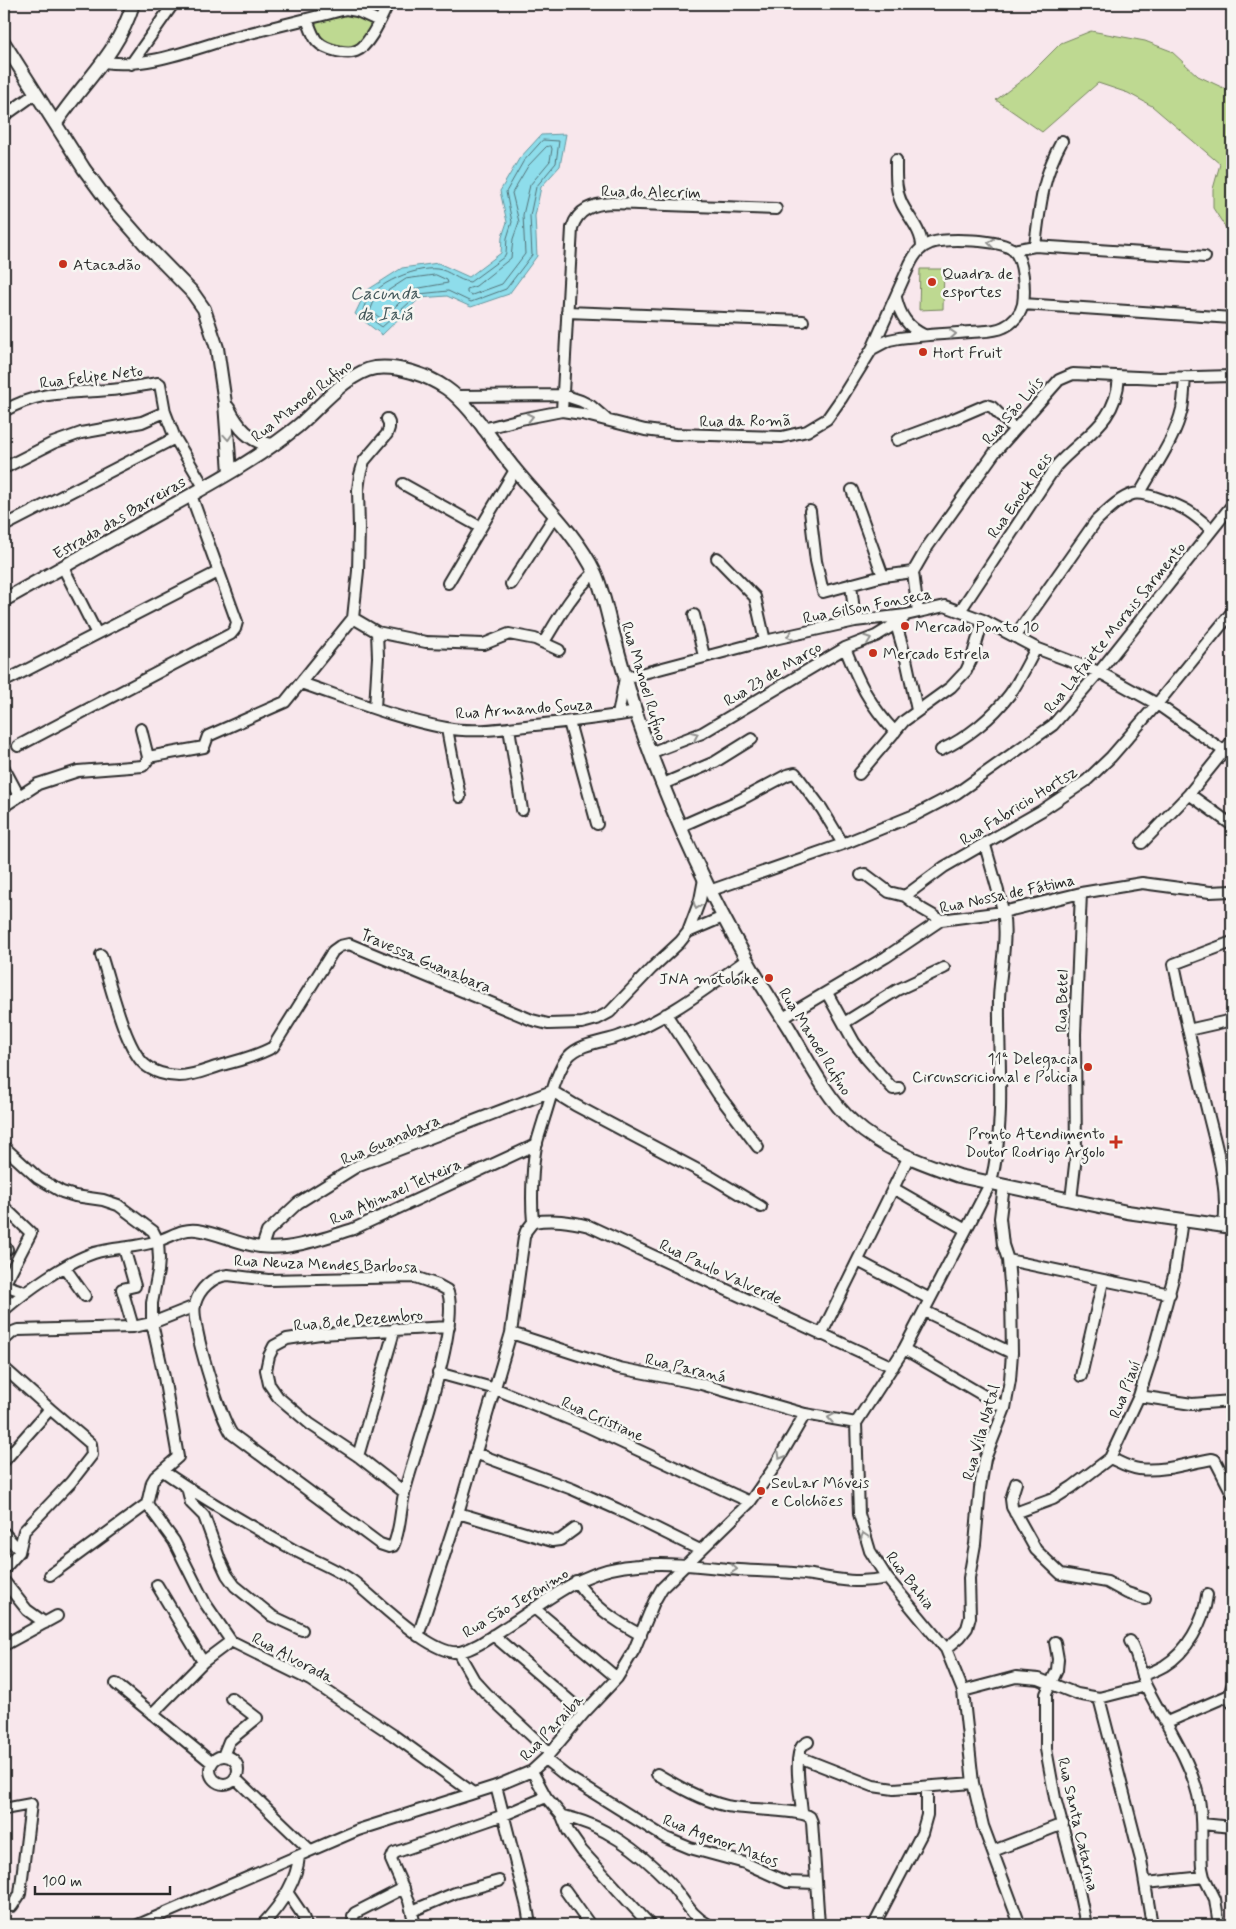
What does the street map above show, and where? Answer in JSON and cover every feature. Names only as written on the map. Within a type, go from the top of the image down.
[{"type":"main road","points":[[56,124],[104,62],[118,40],[133,4]]},
{"type":"main road","points":[[4,42],[35,94],[109,203],[198,300],[214,334],[225,403],[230,472]]},
{"type":"main road","name":"Rua Manoel Rufino","points":[[249,459],[306,420],[353,378],[362,372],[375,368],[403,370],[418,374],[443,386],[457,396],[574,541],[594,573],[605,601],[625,678],[650,753],[707,885],[746,960],[831,1096],[848,1118],[874,1139],[935,1168],[958,1176],[1127,1212],[1228,1226]]},
{"type":"main road","points":[[225,403],[245,433],[253,439],[271,445]]},
{"type":"main road","name":"Estrada das Barreiras","points":[[4,600],[191,495],[249,459]]},
{"type":"street","points":[[131,64],[173,4]]},
{"type":"street","points":[[307,19],[314,38],[321,46],[349,52],[360,49],[367,42],[388,4]]},
{"type":"street","points":[[104,62],[131,64],[152,60],[352,9],[379,21]]},
{"type":"street","points":[[4,116],[35,94]]},
{"type":"street","points":[[1035,246],[1045,180],[1051,160],[1062,141]]},
{"type":"street","points":[[896,160],[898,194],[920,235],[922,247]]},
{"type":"street","name":"Rua do Alecrim","points":[[562,412],[572,228],[579,214],[592,206],[612,203],[776,209]]},
{"type":"street","points":[[872,349],[889,340],[1004,328],[1016,318],[1023,304],[1021,262],[1013,250],[998,243],[987,242],[946,241],[922,247],[915,254],[896,298],[898,308],[909,326],[925,336]]},
{"type":"street","points":[[1013,250],[1035,246],[1205,257]]},
{"type":"street","name":"Rua da Romã","points":[[483,429],[521,419],[562,412],[582,414],[645,430],[692,435],[769,437],[794,435],[807,431],[827,419],[835,410],[872,349],[896,298]]},
{"type":"street","points":[[1023,304],[1232,318]]},
{"type":"street","points":[[567,312],[804,321]]},
{"type":"street","name":"Rua São Luís","points":[[914,572],[928,546],[995,452],[1058,380],[1065,376],[1083,374],[1119,377],[1232,376]]},
{"type":"street","name":"Rua Enock Reis","points":[[960,611],[1056,466],[1101,425],[1116,398],[1119,377]]},
{"type":"street","points":[[1140,493],[1172,437],[1183,400],[1185,377]]},
{"type":"street","name":"Rua Felipe Neto","points":[[4,411],[24,401],[50,393],[120,389],[158,383],[160,384],[165,412],[175,438],[204,487]]},
{"type":"street","name":"Rua da Romã","points":[[457,396],[562,395],[591,406],[608,421]]},
{"type":"street","points":[[897,440],[952,420],[986,405],[992,407],[1014,430]]},
{"type":"street","points":[[4,468],[53,443],[81,433],[142,422],[165,412]]},
{"type":"street","points":[[148,757],[204,747],[208,736],[285,702],[353,618],[358,571],[358,490],[360,475],[364,461],[387,434],[389,423],[387,419]]},
{"type":"street","points":[[4,526],[175,438]]},
{"type":"street","points":[[448,583],[515,470]]},
{"type":"street","points":[[402,484],[480,527]]},
{"type":"street","points":[[852,490],[883,576]]},
{"type":"street","points":[[1015,636],[1096,521],[1109,509],[1131,494],[1140,493],[1188,511],[1212,530]]},
{"type":"street","points":[[18,746],[231,634],[235,629],[237,622],[191,495]]},
{"type":"street","name":"Rua Lafaiete Morais Sarmento","points":[[707,885],[843,844],[917,814],[964,789],[1053,725],[1099,672],[1232,505]]},
{"type":"street","points":[[810,512],[816,561],[823,592],[883,576],[914,572],[913,582],[918,612]]},
{"type":"street","points":[[511,584],[554,517]]},
{"type":"street","points":[[717,558],[755,597],[765,641]]},
{"type":"street","points":[[63,567],[97,634]]},
{"type":"street","points":[[9,679],[218,572]]},
{"type":"street","points":[[544,642],[572,596],[594,573]]},
{"type":"street","points":[[851,584],[855,621]]},
{"type":"street","name":"Rua Gilson Fonseca","points":[[625,678],[765,641],[855,621],[906,615],[946,606],[983,620],[1036,648],[1099,672],[1157,704],[1228,752]]},
{"type":"street","name":"Rua Fabricio Hortsz","points":[[905,896],[944,867],[985,845],[1086,781],[1157,704],[1232,612]]},
{"type":"street","points":[[694,615],[704,656]]},
{"type":"street","name":"Rua 23 de Março","points":[[650,753],[702,733],[845,648],[876,636],[896,624],[906,615]]},
{"type":"street","points":[[353,618],[377,632],[444,644],[489,643],[509,634],[544,642],[560,650]]},
{"type":"street","points":[[859,774],[904,721],[952,687],[966,671],[972,658],[983,620]]},
{"type":"street","points":[[896,624],[905,652],[917,710]]},
{"type":"street","points":[[375,708],[378,658],[377,632]]},
{"type":"street","points":[[845,648],[864,693],[878,714],[895,732]]},
{"type":"street","points":[[941,750],[962,739],[1003,703],[1014,688],[1036,648]]},
{"type":"street","points":[[618,715],[625,678]]},
{"type":"street","name":"Rua Armando Souza","points":[[301,683],[375,708],[448,728],[477,730],[509,728],[569,722],[636,712]]},
{"type":"street","points":[[569,722],[597,824]]},
{"type":"street","points":[[4,806],[38,784],[78,771],[143,766],[148,757],[141,728]]},
{"type":"street","points":[[448,728],[460,797]]},
{"type":"street","points":[[509,728],[522,810]]},
{"type":"street","points":[[663,784],[715,762],[752,739]]},
{"type":"street","points":[[1142,843],[1228,752],[1232,741]]},
{"type":"street","points":[[4,768],[19,796]]},
{"type":"street","points":[[681,826],[740,800],[787,775],[795,773],[843,844]]},
{"type":"street","points":[[1189,794],[1232,825]]},
{"type":"street","points":[[856,1423],[904,1349],[924,1311],[990,1182],[997,1155],[1000,1128],[999,1002],[1004,939],[1003,912],[985,845]]},
{"type":"street","points":[[862,875],[865,874],[892,894],[905,896],[941,920]]},
{"type":"street","name":"Rua Nossa de Fátima","points":[[783,1018],[886,957],[941,920],[1003,912],[1081,893],[1142,883],[1210,892],[1232,892]]},
{"type":"street","name":"Travessa Guanabara","points":[[101,955],[125,1028],[136,1053],[144,1064],[165,1075],[189,1075],[258,1054],[274,1047],[333,951],[340,946],[349,944],[532,1020],[582,1024],[597,1019],[610,1012],[680,942],[688,932],[707,885]]},
{"type":"street","name":"Rua Betel","points":[[1071,1200],[1076,1156],[1075,1025],[1081,893]]},
{"type":"street","name":"Travessa Guanabara","points":[[688,932],[724,917]]},
{"type":"street","points":[[1228,1226],[1222,1174],[1174,964],[1232,942]]},
{"type":"street","points":[[418,1636],[458,1513],[512,1333],[524,1237],[533,1222],[532,1208],[536,1144],[552,1091],[564,1064],[575,1050],[621,1036],[666,1014],[746,960]]},
{"type":"street","points":[[844,1023],[898,990],[944,968]]},
{"type":"street","points":[[827,993],[866,1058],[893,1090],[899,1088]]},
{"type":"street","points":[[666,1014],[712,1086],[758,1147]]},
{"type":"street","points":[[1188,1030],[1232,1020]]},
{"type":"street","points":[[552,1091],[713,1178],[761,1207]]},
{"type":"street","name":"Rua Guanabara","points":[[262,1247],[266,1232],[298,1203],[359,1165],[552,1091]]},
{"type":"street","name":"Rua Abimael Telxeira","points":[[4,1310],[25,1292],[93,1253],[158,1241],[177,1232],[197,1230],[262,1247],[286,1246],[307,1242],[353,1229],[536,1144]]},
{"type":"street","points":[[4,1147],[38,1178],[62,1192],[118,1205],[153,1231],[158,1241],[159,1259],[152,1303],[152,1323],[178,1456],[177,1459],[155,1476],[147,1504],[50,1575]]},
{"type":"street","points":[[821,1335],[909,1156]]},
{"type":"street","name":"Rua Vila Natal","points":[[946,1649],[967,1628],[970,1617],[969,1578],[975,1544],[980,1488],[985,1459],[1005,1408],[1010,1380],[1012,1318],[1008,1260],[1001,1232],[1001,1205],[1004,1185]]},
{"type":"street","points":[[893,1188],[966,1230]]},
{"type":"street","points":[[4,1207],[31,1233],[4,1285],[25,1292]]},
{"type":"street","name":"Rua Paulo Valverde","points":[[533,1222],[550,1219],[567,1220],[588,1226],[893,1367]]},
{"type":"street","name":"Rua Piauí","points":[[1015,1513],[1053,1498],[1072,1487],[1110,1458],[1139,1396],[1170,1294],[1178,1256],[1182,1220]]},
{"type":"street","points":[[124,1248],[135,1286],[122,1290],[133,1328]]},
{"type":"street","points":[[1008,1260],[1170,1294]]},
{"type":"street","points":[[858,1261],[930,1299]]},
{"type":"street","points":[[65,1268],[85,1296]]},
{"type":"street","name":"Rua Neuza Mendes Barbosa","points":[[195,1306],[199,1294],[206,1286],[221,1276],[268,1280],[414,1277],[447,1290],[451,1303],[450,1327]]},
{"type":"street","points":[[1081,1376],[1103,1281]]},
{"type":"street","points":[[4,1340],[18,1330],[133,1328],[152,1323],[195,1306],[197,1330],[215,1392],[227,1427],[232,1434],[380,1544],[389,1547],[395,1544],[404,1492],[450,1327]]},
{"type":"street","points":[[924,1311],[1012,1353]]},
{"type":"street","name":"Rua 8 de Dezembro","points":[[404,1492],[358,1456],[310,1424],[278,1397],[269,1384],[266,1370],[269,1356],[274,1346],[287,1339],[320,1334],[395,1328],[450,1327]]},
{"type":"street","points":[[358,1456],[395,1328]]},
{"type":"street","name":"Rua Paraná","points":[[512,1333],[604,1364],[701,1384],[805,1414],[856,1423]]},
{"type":"street","points":[[904,1349],[1005,1408]]},
{"type":"street","points":[[4,1369],[91,1444],[92,1456],[71,1482],[24,1531],[19,1550],[4,1569]]},
{"type":"street","name":"Rua Cristiane","points":[[438,1373],[496,1389],[584,1425],[750,1502]]},
{"type":"street","points":[[1139,1396],[1192,1404],[1232,1401]]},
{"type":"street","points":[[4,1461],[31,1432],[49,1407]]},
{"type":"street","name":"Rua Paraiba","points":[[138,1925],[358,1830],[496,1786],[532,1771],[548,1756],[584,1713],[617,1678],[634,1650],[654,1602],[662,1588],[750,1502],[773,1469],[805,1414]]},
{"type":"street","name":"Rua Bahia","points":[[856,1423],[858,1514],[870,1551],[887,1578],[946,1649],[963,1691],[973,1783],[983,1826],[1020,1925]]},
{"type":"street","points":[[475,1453],[572,1489],[700,1550]]},
{"type":"street","points":[[1110,1458],[1138,1469],[1170,1468],[1212,1459],[1216,1460],[1232,1493]]},
{"type":"street","name":"Rua São Jerônimo","points":[[163,1471],[261,1531],[354,1582],[418,1636],[437,1646],[458,1652],[476,1646],[576,1581],[594,1572],[617,1567],[640,1564],[686,1566],[812,1575],[840,1581],[857,1582],[887,1578]]},
{"type":"street","points":[[1016,1483],[1011,1500],[1015,1513],[1042,1558],[1064,1576],[1107,1582],[1127,1593],[1145,1599]]},
{"type":"street","points":[[187,1487],[191,1503],[204,1516],[220,1560],[235,1586],[272,1616],[302,1630]]},
{"type":"street","name":"Rua Alvorada","points":[[147,1504],[174,1541],[206,1603],[231,1641],[310,1680],[393,1735],[473,1792]]},
{"type":"street","points":[[458,1513],[552,1541],[560,1540],[575,1529]]},
{"type":"street","points":[[4,1533],[19,1550]]},
{"type":"street","points":[[4,1581],[21,1604],[45,1623]]},
{"type":"street","points":[[576,1581],[586,1596],[596,1605],[624,1626],[641,1635]]},
{"type":"street","points":[[157,1585],[203,1662]]},
{"type":"street","points":[[963,1691],[1016,1677],[1039,1679],[1077,1694],[1099,1698],[1144,1681],[1164,1666],[1189,1642],[1205,1606],[1206,1595]]},
{"type":"street","points":[[534,1608],[617,1678]]},
{"type":"street","points":[[4,1645],[57,1616]]},
{"type":"street","points":[[493,1635],[584,1713]]},
{"type":"street","points":[[152,1714],[203,1662],[231,1641]]},
{"type":"street","points":[[1130,1641],[1136,1651],[1144,1681],[1167,1722],[1195,1785],[1202,1824],[1204,1877],[1215,1899],[1219,1925]]},
{"type":"street","name":"Rua Santa Catarina","points":[[1055,1642],[1057,1664],[1052,1683],[1046,1694],[1046,1749],[1053,1790],[1063,1824],[1086,1925]]},
{"type":"street","name":"Rua Agenor Matos","points":[[458,1652],[474,1680],[486,1694],[565,1775],[666,1838],[690,1848],[745,1863],[787,1882],[816,1883]]},
{"type":"street","points":[[116,1684],[212,1762]]},
{"type":"street","points":[[1167,1722],[1231,1695]]},
{"type":"street","points":[[223,1756],[229,1741],[257,1718],[231,1698]]},
{"type":"street","points":[[1099,1698],[1146,1883],[1152,1925]]},
{"type":"street","points":[[804,1813],[798,1777],[799,1757],[802,1746],[808,1742]]},
{"type":"street","points":[[223,1756],[235,1761],[238,1770],[235,1778],[225,1784],[217,1782],[210,1774],[214,1759],[223,1756]]},
{"type":"street","points":[[799,1757],[873,1786],[927,1788],[973,1783]]},
{"type":"street","points":[[532,1771],[546,1797],[562,1816],[568,1831],[582,1851],[650,1925]]},
{"type":"street","points":[[657,1774],[701,1798],[727,1806],[753,1810],[804,1813],[810,1816],[819,1925]]},
{"type":"street","points":[[235,1778],[310,1850]]},
{"type":"street","points":[[496,1786],[530,1925]]},
{"type":"street","points":[[874,1925],[922,1833],[927,1815],[927,1788]]},
{"type":"street","points":[[416,1925],[404,1888],[391,1860],[392,1854],[504,1815],[546,1797]]},
{"type":"street","points":[[4,1808],[31,1804],[20,1894],[19,1899],[12,1906]]},
{"type":"street","points":[[562,1816],[588,1823],[623,1844],[668,1882],[695,1917],[709,1925]]},
{"type":"street","points":[[993,1851],[1063,1824]]},
{"type":"street","points":[[1202,1824],[1232,1827]]},
{"type":"street","points":[[262,1925],[286,1892],[296,1872],[299,1856]]},
{"type":"street","points":[[1146,1883],[1204,1877]]},
{"type":"street","points":[[412,1910],[455,1893],[498,1881]]},
{"type":"street","points":[[354,1925],[353,1916],[355,1913],[404,1888]]},
{"type":"street","points":[[566,1890],[590,1925]]},
{"type":"street","points":[[286,1892],[302,1914],[306,1925]]},
{"type":"green space","points":[[349,13],[369,22],[371,26],[359,46],[347,49],[325,43],[319,38],[313,21]]},
{"type":"green space","points":[[1091,31],[1145,41],[1171,51],[1198,76],[1232,92],[1232,234],[1229,233],[1213,208],[1213,189],[1220,164],[1152,106],[1128,93],[1098,83],[1042,132],[996,100],[1030,74],[1061,43]]},
{"type":"green space","name":"Quadra de esportes","points":[[920,269],[944,269],[943,309],[919,310]]},
{"type":"water","name":"Cacunda da Iaiá","points":[[566,134],[560,166],[541,187],[535,216],[537,256],[509,294],[471,307],[447,296],[420,298],[382,335],[355,314],[366,291],[402,268],[438,263],[469,277],[501,253],[502,237],[507,222],[500,191],[519,159],[541,135]]},
{"type":"place","name":"Atacadão","points":[[63,264]]},
{"type":"place","name":"Quadra de esportes","points":[[932,282]]},
{"type":"place","name":"Hort Fruit","points":[[923,352]]},
{"type":"place","name":"Mercado Ponto 10","points":[[905,626]]},
{"type":"place","name":"Mercado Estrela","points":[[873,653]]},
{"type":"place","name":"JNA motobike","points":[[769,978]]},
{"type":"place","name":"11ª Delegacia Circunscricional e Policia","points":[[1088,1067]]},
{"type":"place","name":"Pronto Atendimento Doutor Rodrigo Argolo","points":[[1116,1142]]},
{"type":"place","name":"SeuLar Móveis e Colchões","points":[[761,1491]]}]
